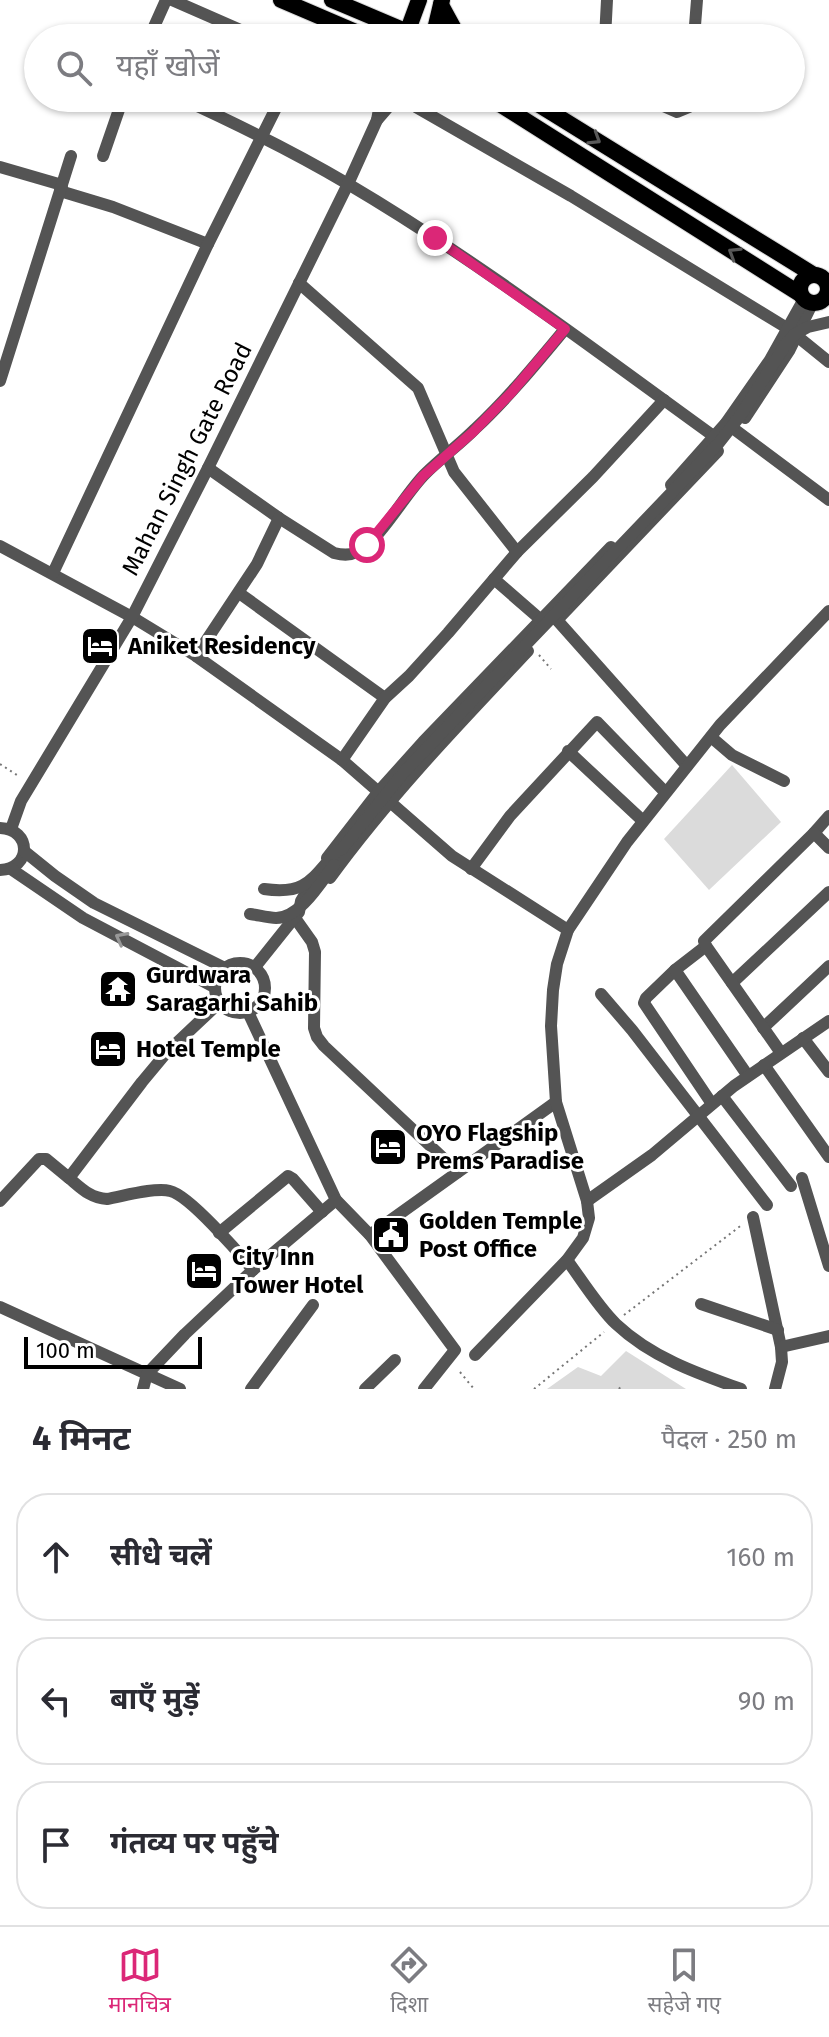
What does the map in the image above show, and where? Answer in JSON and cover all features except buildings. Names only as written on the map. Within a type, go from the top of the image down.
[{"type":"main road","points":[[281,0],[337,24]]},
{"type":"main road","points":[[332,0],[387,24]]},
{"type":"main road","points":[[381,21],[399,16],[416,0]]},
{"type":"main road","points":[[413,24],[416,0]]},
{"type":"main road","points":[[436,24],[442,2]]},
{"type":"main road","points":[[442,2],[452,24]]},
{"type":"main road","points":[[512,112],[813,302]]},
{"type":"main road","points":[[551,112],[823,280],[827,293],[813,302]]},
{"type":"main road","points":[[813,302],[801,282],[805,278],[823,280]]},
{"type":"street","points":[[156,24],[169,0],[226,24]]},
{"type":"street","points":[[606,24],[607,0]]},
{"type":"street","points":[[695,24],[697,0]]},
{"type":"street","points":[[103,156],[118,112]]},
{"type":"street","points":[[210,112],[262,136],[348,184],[435,238],[720,440]]},
{"type":"street","points":[[53,573],[208,244],[274,112]]},
{"type":"street","name":"Mahan Singh Gate Road","points":[[6,828],[132,617],[348,184],[378,112]]},
{"type":"street","points":[[377,120],[384,112]]},
{"type":"street","points":[[425,112],[571,196],[792,332],[829,362]]},
{"type":"street","points":[[0,381],[71,156]]},
{"type":"street","points":[[0,167],[208,244]]},
{"type":"street","points":[[299,283],[414,383],[423,395],[454,472],[517,552]]},
{"type":"street","points":[[255,967],[297,915],[309,908],[390,801],[440,744],[720,440],[770,360],[813,302]]},
{"type":"street","points":[[264,889],[286,891],[306,886],[342,849],[404,772],[718,444],[795,334],[829,322]]},
{"type":"street","points":[[208,468],[334,553],[342,556],[355,553],[367,545],[423,476],[511,393],[565,329]]},
{"type":"street","points":[[342,760],[385,698],[448,633],[517,552],[593,477],[664,400]]},
{"type":"street","points":[[731,426],[829,500]]},
{"type":"street","points":[[458,1172],[317,1037],[314,1028],[315,952],[297,915],[301,901],[331,851],[423,742],[540,619],[720,440]]},
{"type":"street","points":[[196,656],[257,564],[279,518]]},
{"type":"street","points":[[0,546],[132,617],[196,656],[342,760],[471,869],[568,930]]},
{"type":"street","points":[[494,579],[540,619]]},
{"type":"street","points":[[239,593],[385,698]]},
{"type":"street","points":[[475,1355],[567,1260],[583,1238],[589,1218],[587,1201],[556,1102],[551,1026],[553,990],[557,964],[568,930],[665,792],[711,737],[829,611]]},
{"type":"street","points":[[557,620],[687,766]]},
{"type":"street","points":[[471,869],[510,816],[597,722],[665,792]]},
{"type":"street","points":[[711,737],[732,755],[784,781]]},
{"type":"street","points":[[568,751],[643,821]]},
{"type":"street","points":[[781,1053],[704,941],[829,816]]},
{"type":"street","points":[[6,828],[21,838],[24,851],[20,862],[6,869]]},
{"type":"street","points":[[814,833],[829,848]]},
{"type":"street","points":[[250,914],[277,918],[291,915],[308,899],[341,855],[342,849]]},
{"type":"street","points":[[24,851],[94,903],[225,968]]},
{"type":"street","points":[[6,869],[83,918],[214,987]]},
{"type":"street","points":[[732,983],[829,892]]},
{"type":"street","points":[[706,946],[675,970],[644,1003],[717,1100],[791,1186]]},
{"type":"street","points":[[240,962],[255,967],[266,988],[261,1003],[248,1012],[232,1012],[219,1003],[214,987],[217,976],[225,968],[240,962]]},
{"type":"street","points":[[763,1028],[829,966]]},
{"type":"street","points":[[675,970],[748,1076]]},
{"type":"street","points":[[601,994],[767,1205]]},
{"type":"street","points":[[69,1178],[167,1052],[219,1003]]},
{"type":"street","points":[[248,1012],[336,1200],[370,1235],[455,1350],[424,1389]]},
{"type":"street","points":[[587,1201],[652,1155],[748,1076],[829,1021]]},
{"type":"street","points":[[803,1038],[829,1072]]},
{"type":"street","points":[[764,1065],[829,1157]]},
{"type":"street","points":[[370,1235],[556,1102]]},
{"type":"street","points":[[0,1201],[39,1159],[46,1159],[88,1194],[99,1199],[159,1190],[174,1192],[185,1198],[253,1270]]},
{"type":"street","points":[[219,1233],[288,1176],[322,1212]]},
{"type":"street","points":[[802,1178],[829,1266]]},
{"type":"street","points":[[143,1389],[147,1374],[185,1334],[253,1270],[336,1200]]},
{"type":"street","points":[[753,1217],[781,1347],[782,1362],[775,1389]]},
{"type":"street","points":[[567,1260],[615,1323],[652,1351],[689,1370],[741,1389]]},
{"type":"street","points":[[701,1304],[778,1330]]},
{"type":"street","points":[[251,1389],[313,1305]]},
{"type":"street","points":[[0,1307],[180,1389]]},
{"type":"street","points":[[781,1347],[829,1336]]},
{"type":"street","points":[[365,1389],[395,1360]]},
{"type":"path","points":[[531,647],[551,669]]},
{"type":"path","points":[[0,764],[31,785]]},
{"type":"path","points":[[619,1320],[753,1217]]},
{"type":"path","points":[[534,1389],[611,1326]]},
{"type":"path","points":[[460,1372],[474,1389]]},
{"type":"shaded area","points":[[732,765],[781,822],[709,890],[664,839]]},
{"type":"shaded area","points":[[626,1351],[686,1389],[547,1389],[578,1367],[601,1376]]},
{"type":"place","name":"Aniket Residency","points":[[100,646]]},
{"type":"place","name":"Gurdwara Saragarhi Sahib","points":[[118,989]]},
{"type":"place","name":"Hotel Temple","points":[[108,1049]]},
{"type":"place","name":"OYO Flagship Prems Paradise","points":[[388,1147]]},
{"type":"place","name":"Golden Temple Post Office","points":[[391,1235]]},
{"type":"place","name":"City Inn Tower Hotel","points":[[204,1271]]},
{"type":"route","points":[[367,545],[423,476],[511,393],[565,329],[435,238]]}]
